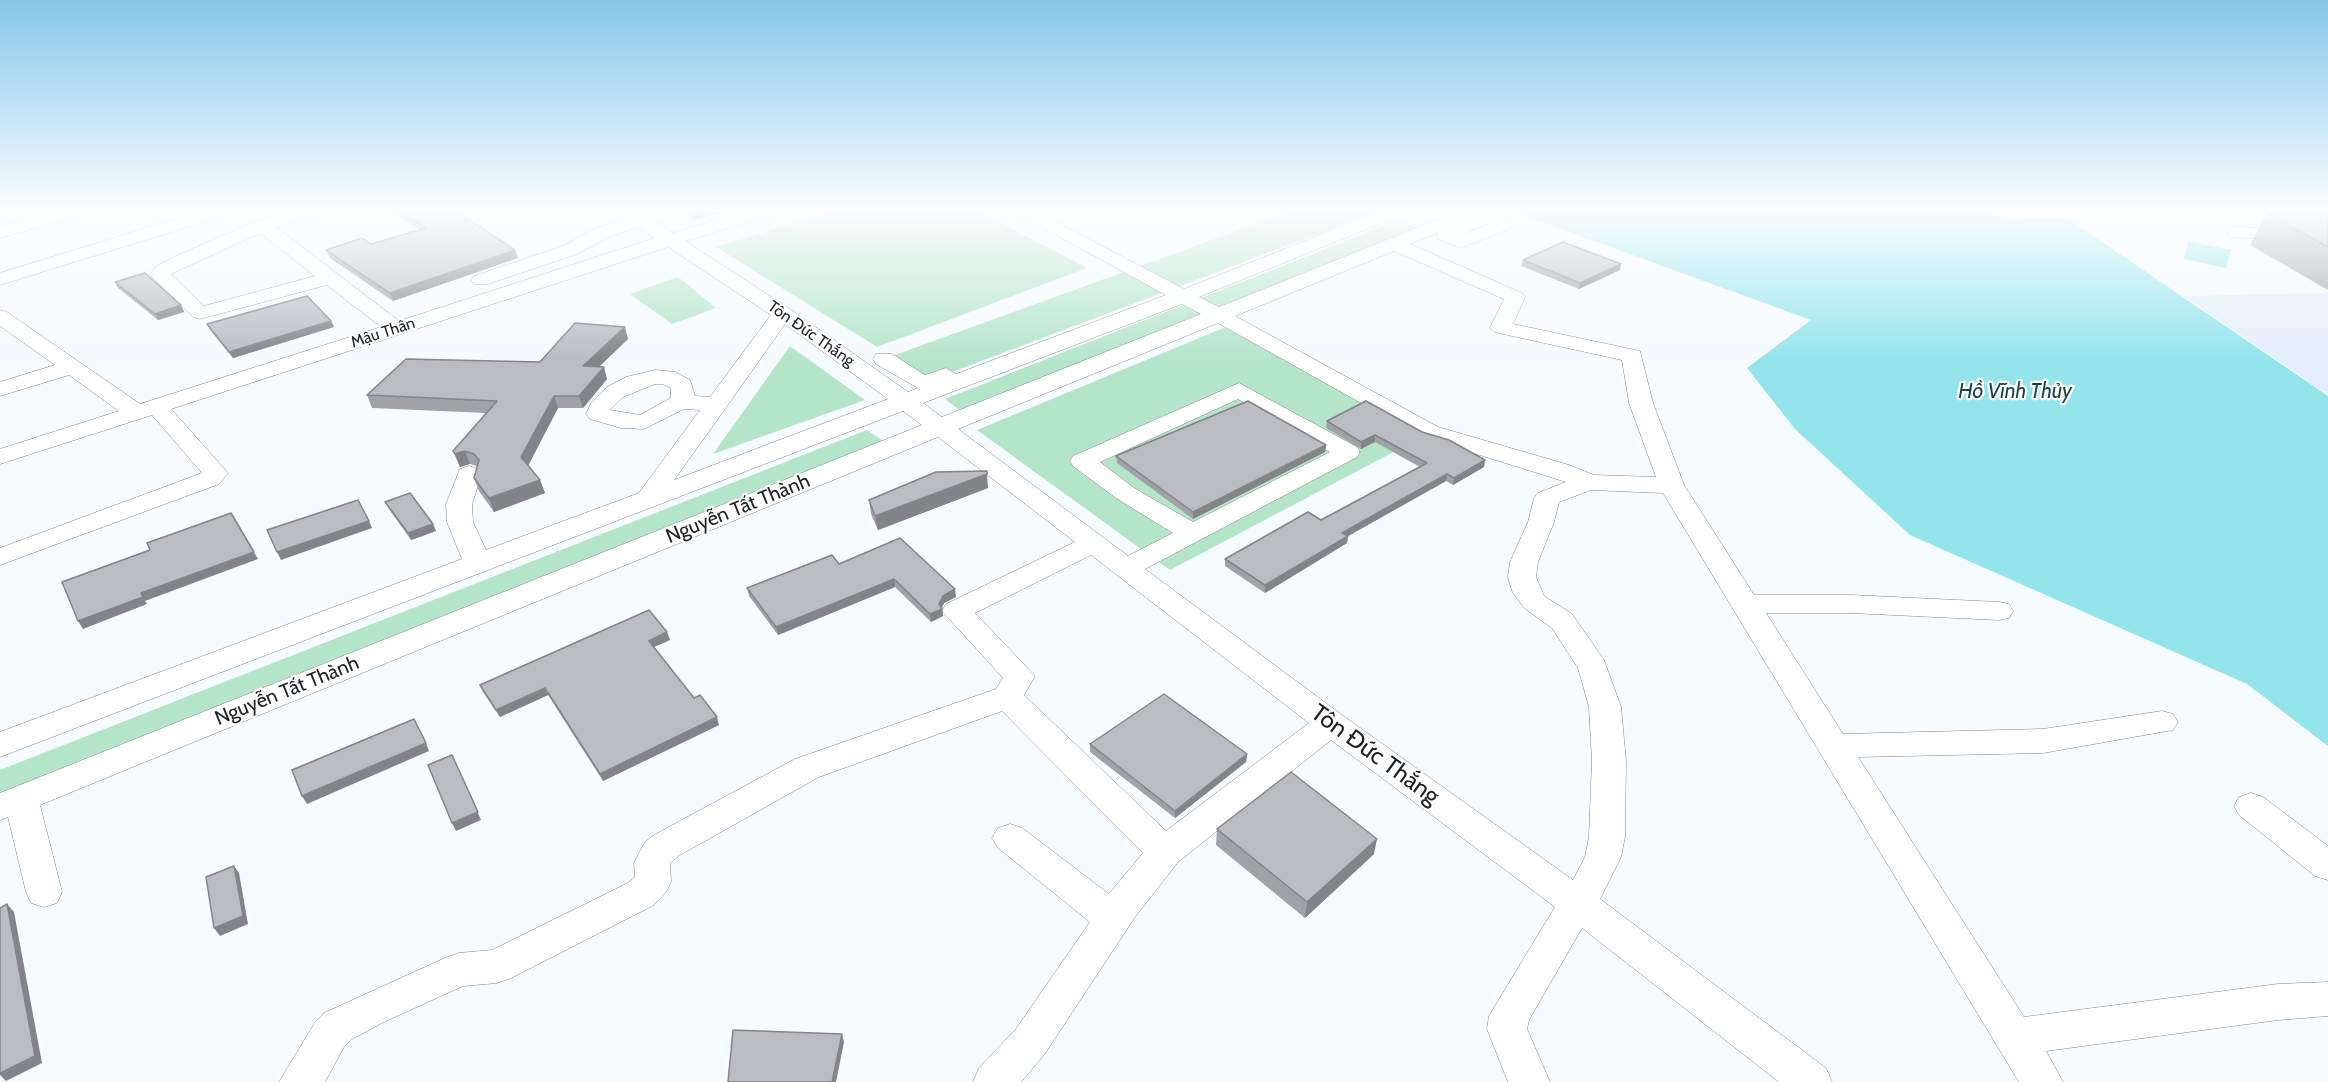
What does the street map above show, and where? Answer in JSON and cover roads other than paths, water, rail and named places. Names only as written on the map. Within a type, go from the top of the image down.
[{"type":"street","points":[[0,279],[57,261]]},
{"type":"street","points":[[180,261],[162,271],[160,275],[200,313],[329,278]]},
{"type":"street","points":[[308,261],[397,329]]},
{"type":"street","points":[[481,280],[536,261]]},
{"type":"street","name":"Mậu Thân","points":[[0,458],[603,261]]},
{"type":"street","name":"Tôn Đức Thắng","points":[[703,261],[783,313],[904,400],[1331,723],[1576,902],[1811,1082]]},
{"type":"street","points":[[1118,261],[1430,432],[1560,470],[1589,482],[1613,485],[1671,485]]},
{"type":"street","points":[[884,359],[923,383],[1178,293],[1255,261]]},
{"type":"street","points":[[0,745],[1262,261]]},
{"type":"street","name":"Nguyễn Tất Thành","points":[[10,802],[1351,261]]},
{"type":"street","points":[[1434,261],[1515,297],[1501,328],[1632,356],[1641,403],[1671,485],[2042,1082]]},
{"type":"street","points":[[649,497],[783,313]]},
{"type":"street","points":[[0,557],[210,479],[214,473],[147,410],[6,324]]},
{"type":"street","points":[[0,389],[74,367]]},
{"type":"street","points":[[1125,568],[1348,452],[1239,390],[1082,461],[1125,493],[1192,533]]},
{"type":"street","points":[[680,402],[717,404]]},
{"type":"street","points":[[469,474],[459,504],[460,522],[478,563]]},
{"type":"street","points":[[1529,1082],[1507,1029],[1509,1016],[1576,902],[1596,873],[1603,857],[1607,837],[1609,761],[1605,707],[1593,667],[1562,621],[1534,602],[1526,591],[1522,577],[1524,562],[1541,522],[1547,498],[1589,482]]},
{"type":"street","points":[[300,1082],[319,1057],[330,1034],[338,1026],[370,1009],[459,970],[497,966],[641,894],[653,882],[652,863],[658,852],[667,845],[807,768],[1007,697],[1020,676],[956,611],[1093,544]]},
{"type":"street","points":[[1745,604],[1851,604],[1999,611]]},
{"type":"street","points":[[1007,697],[1165,852]]},
{"type":"street","points":[[1833,746],[2043,741],[2162,722]]},
{"type":"street","points":[[994,1082],[1030,1042],[1114,919],[1165,852],[1331,723]]},
{"type":"street","points":[[10,802],[44,892]]},
{"type":"street","points":[[2251,806],[2328,866]]},
{"type":"street","points":[[1010,838],[1114,919]]},
{"type":"street","points":[[2014,1037],[2278,1002],[2328,999]]},
{"type":"water","name":"Hồ Vĩnh Thủy","points":[[1650,261],[2131,261],[2328,396],[2328,746],[2247,684],[1910,535],[1795,429],[1747,368],[1811,320]]},
{"type":"water","points":[[2196,261],[2228,261],[2226,268]]}]
